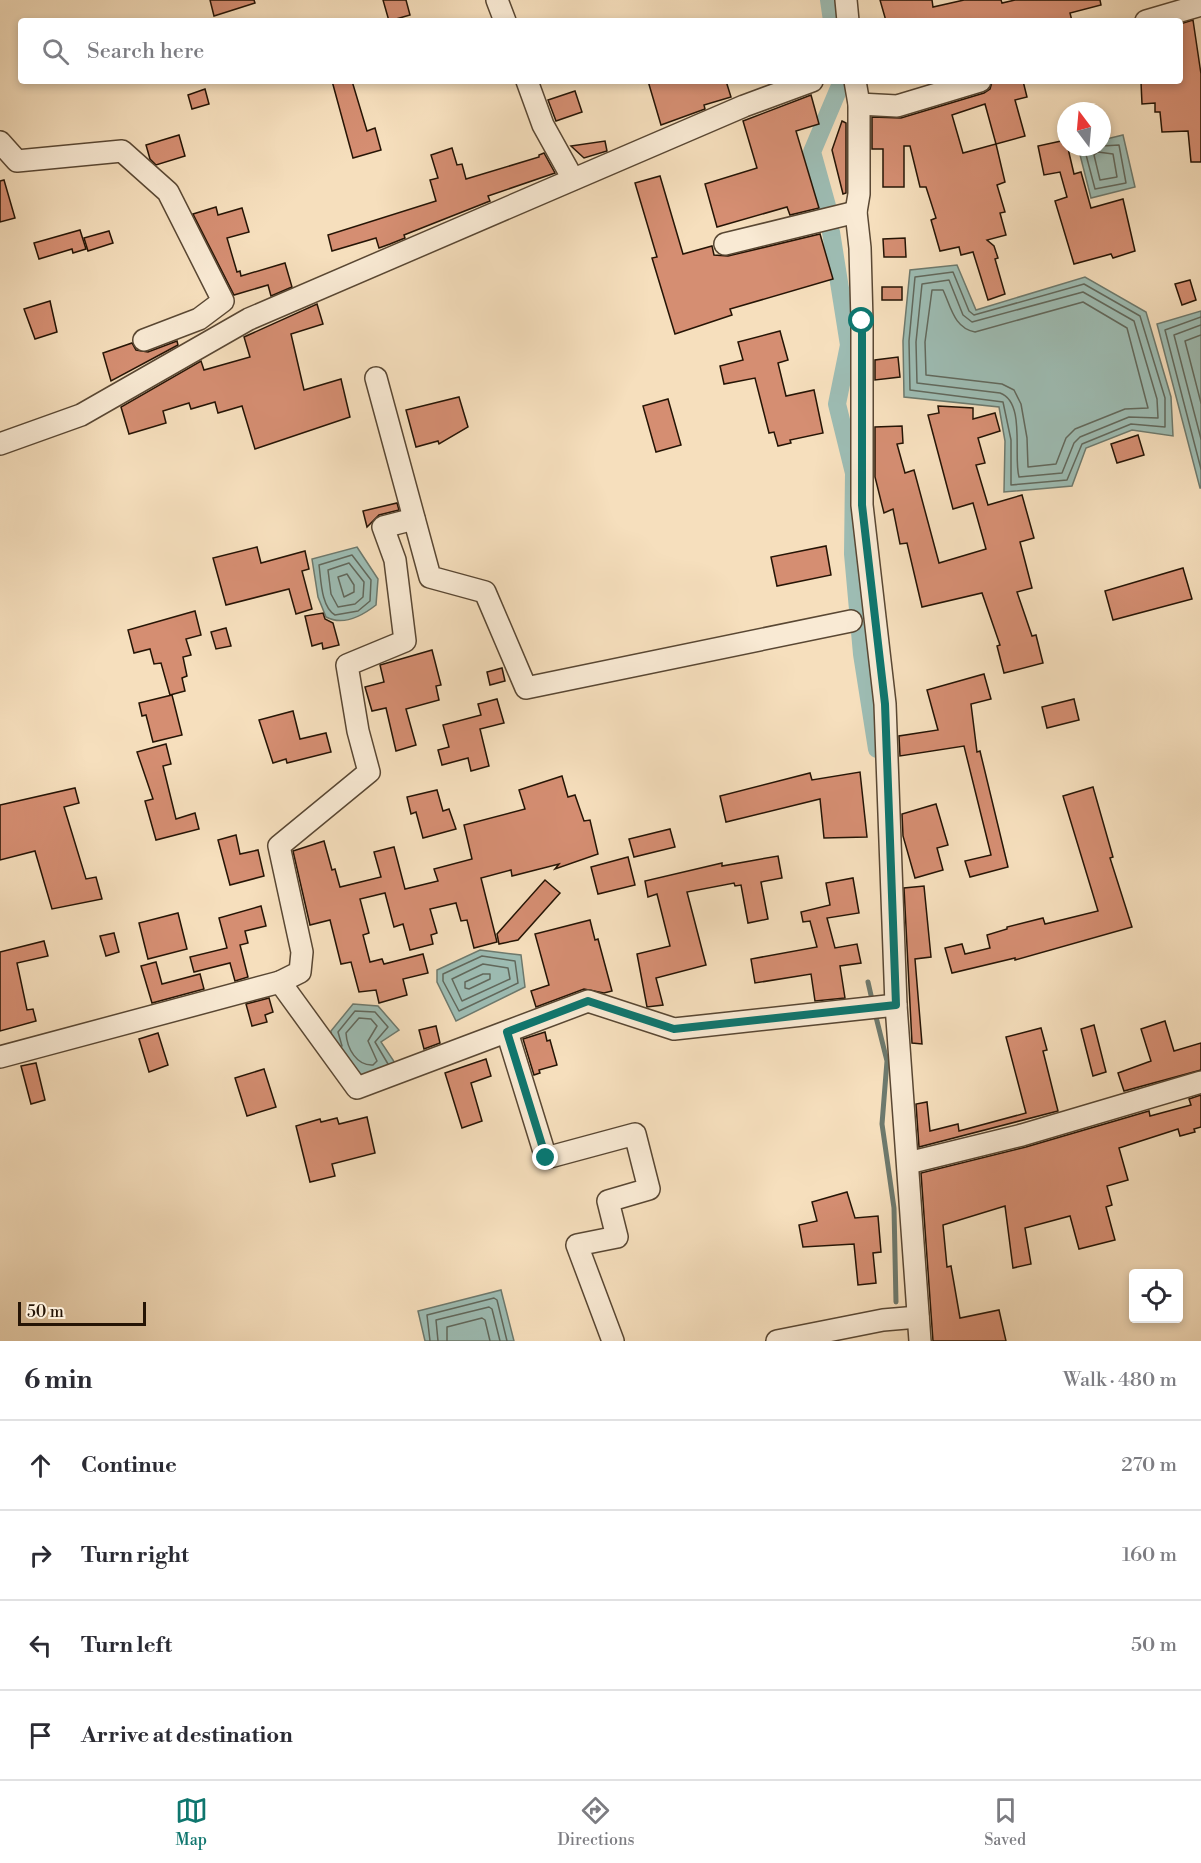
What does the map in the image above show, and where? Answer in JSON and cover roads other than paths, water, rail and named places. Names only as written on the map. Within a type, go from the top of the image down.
[{"type":"street","points":[[497,0],[504,18]]},
{"type":"street","points":[[846,0],[848,18]]},
{"type":"street","points":[[1156,18],[1201,5]]},
{"type":"street","points":[[527,84],[543,125],[573,179]]},
{"type":"street","points":[[0,444],[81,415],[249,319],[744,106],[804,84]]},
{"type":"street","points":[[856,84],[859,104],[859,194],[855,212],[860,248],[862,321],[862,505],[885,704],[889,1005],[908,1163],[920,1341]]},
{"type":"street","points":[[859,104],[897,106],[970,84]]},
{"type":"street","points":[[0,142],[17,161],[122,151],[168,192],[223,302],[199,319],[144,340]]},
{"type":"street","points":[[725,244],[855,212]]},
{"type":"street","points":[[376,378],[430,577],[485,592],[526,688],[851,621]]},
{"type":"street","points":[[0,1057],[280,982],[300,972],[302,952],[279,846],[369,772],[358,731],[347,665],[405,641],[395,560],[383,527],[414,519]]},
{"type":"street","points":[[280,982],[357,1088],[588,1001],[674,1029],[889,1005]]},
{"type":"street","points":[[507,1032],[546,1158],[635,1134],[649,1188],[608,1201],[617,1237],[577,1245],[613,1341]]},
{"type":"street","points":[[908,1163],[1022,1135],[1201,1082]]},
{"type":"street","points":[[777,1341],[883,1320],[918,1317]]},
{"type":"water","points":[[1123,135],[1135,187],[1091,198],[1080,156],[1111,156],[1111,138]]},
{"type":"water","points":[[957,265],[976,310],[1085,277],[1146,312],[1171,397],[1173,436],[1132,430],[1086,448],[1072,486],[1004,492],[1005,441],[999,407],[904,397],[903,341],[910,270]]},
{"type":"water","points":[[1201,311],[1201,488],[1200,488],[1157,324]]},
{"type":"water","points":[[357,547],[378,579],[376,605],[352,618],[332,620],[326,617],[318,597],[312,559]]},
{"type":"water","points":[[480,950],[521,955],[525,987],[456,1021],[437,982],[437,970]]},
{"type":"water","points":[[353,1004],[378,1006],[399,1030],[381,1042],[399,1069],[359,1079],[333,1043],[331,1031]]},
{"type":"water","points":[[501,1290],[514,1341],[425,1341],[418,1311]]},
{"type":"waterway","points":[[829,0],[832,18]]},
{"type":"waterway","points":[[827,206],[812,152],[841,84]]},
{"type":"waterway","points":[[831,232],[849,345],[837,404],[854,473],[853,554],[862,654],[877,749]]},
{"type":"waterway","points":[[868,982],[873,1004]]},
{"type":"waterway","points":[[875,1013],[887,1061],[882,1124],[894,1208],[896,1302]]}]
